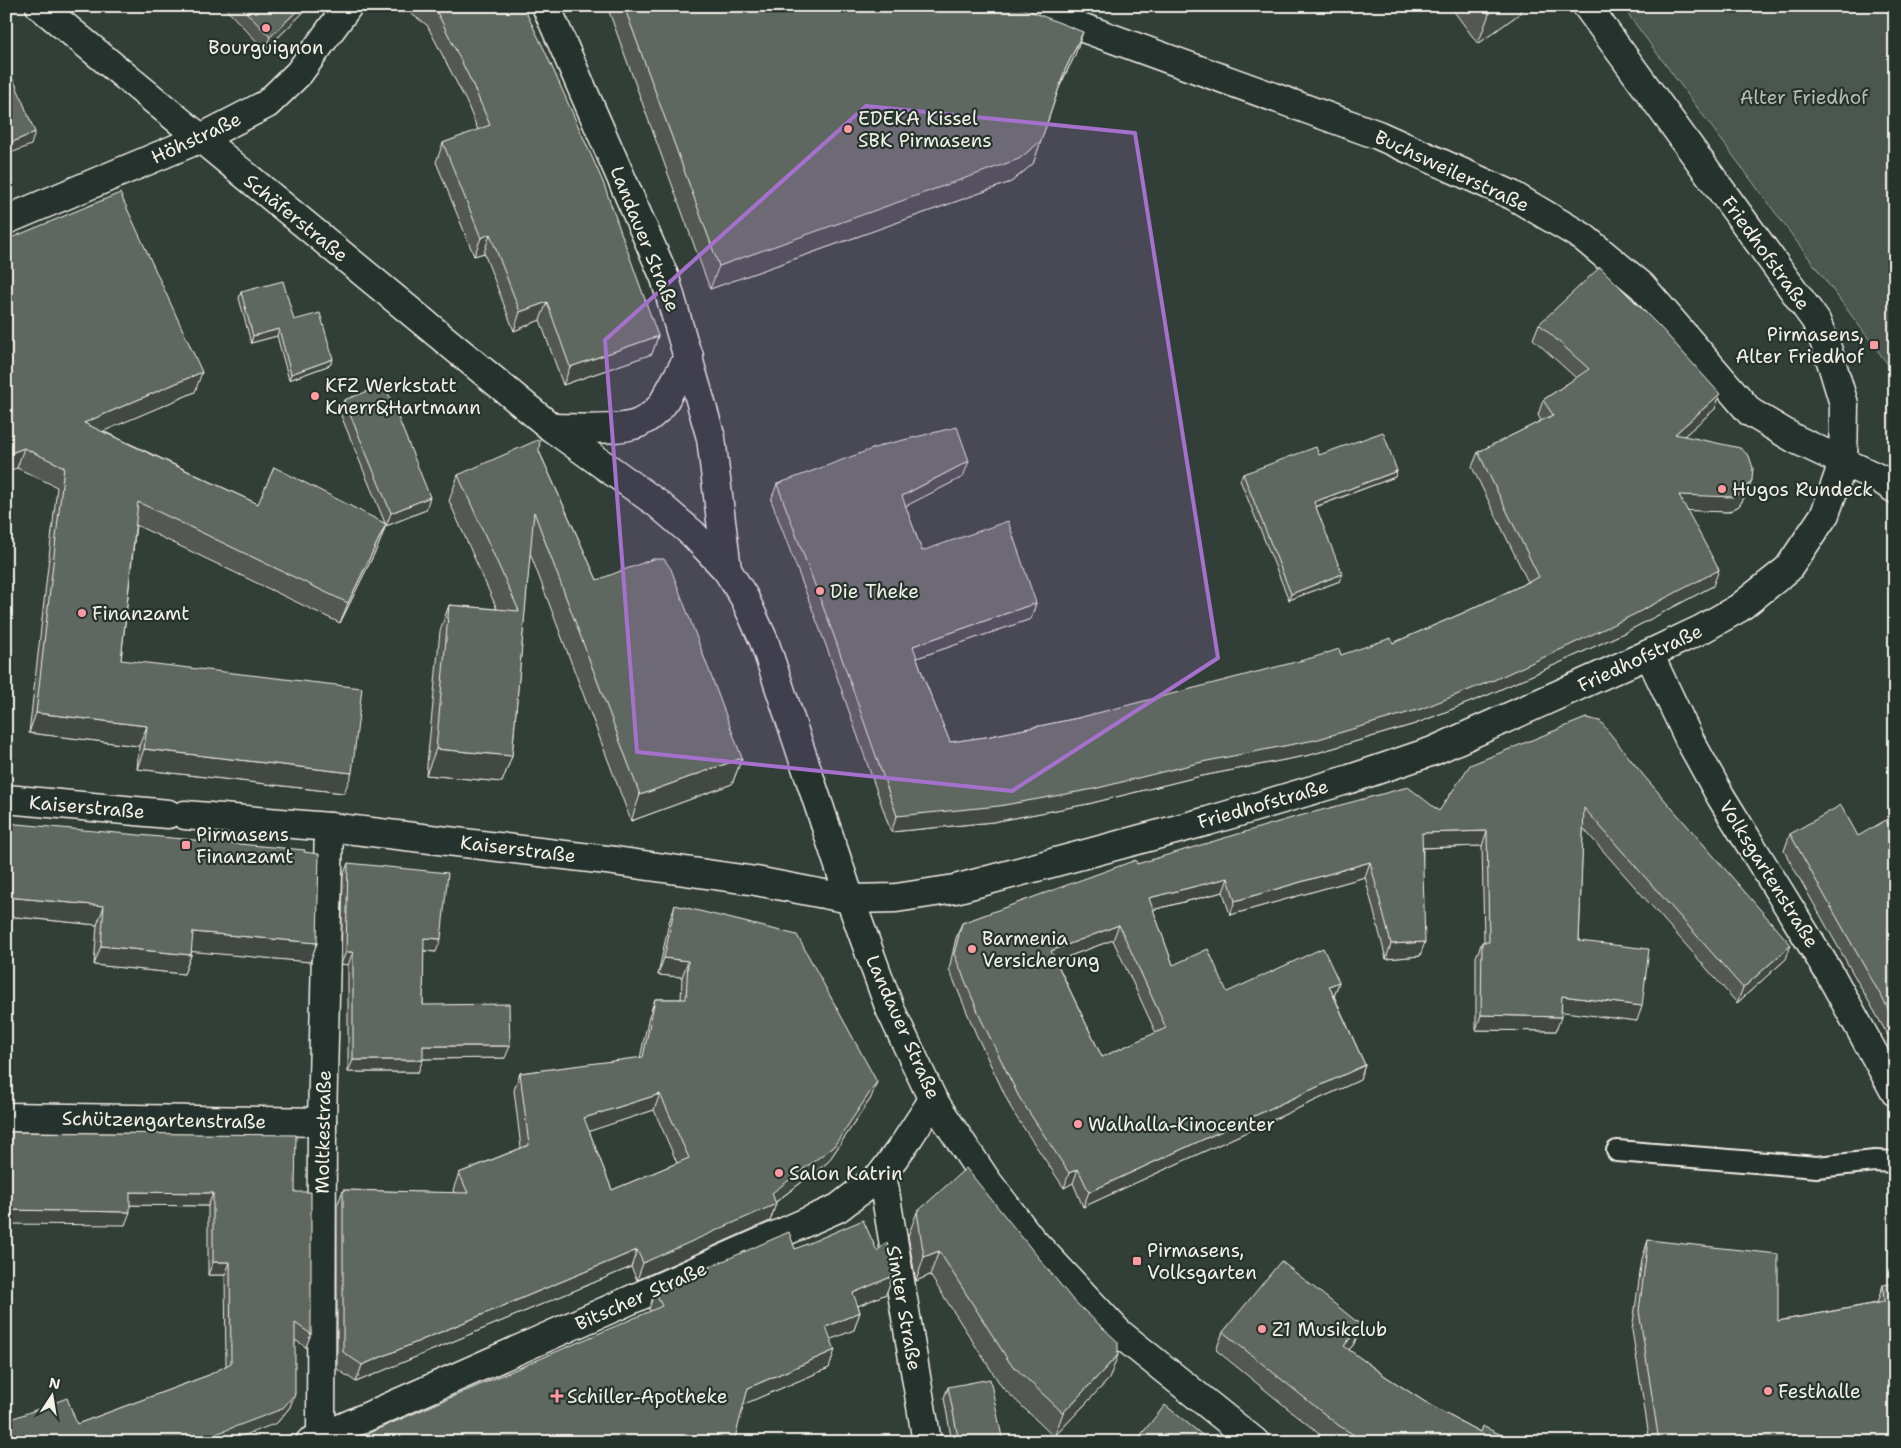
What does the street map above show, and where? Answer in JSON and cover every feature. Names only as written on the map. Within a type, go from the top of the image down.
[{"type":"street","name":"Schäferstraße","points":[[40,6],[552,428]]},
{"type":"street","name":"Höhstraße","points":[[6,220],[200,139],[267,104],[299,73],[348,6]]},
{"type":"street","name":"Landauer Straße","points":[[546,6],[665,278],[711,438],[727,570]]},
{"type":"street","name":"Buchsweilerstraße","points":[[1019,6],[1378,136],[1512,194],[1582,237],[1642,286],[1750,412],[1795,439],[1880,479],[1895,489]]},
{"type":"street","name":"Friedhofstraße","points":[[850,899],[896,898],[955,889],[1199,824],[1350,779],[1433,751],[1702,629],[1739,608],[1788,570],[1825,514],[1843,463],[1844,404],[1828,351],[1816,321],[1587,6]]},
{"type":"street","points":[[552,428],[625,427],[640,423],[662,405],[688,356]]},
{"type":"street","name":"Landauer Straße","points":[[552,428],[658,504],[693,534],[727,570],[744,597],[764,641],[850,899],[890,1009],[933,1100],[987,1181],[1031,1239],[1119,1334],[1255,1442]]},
{"type":"street","name":"Volksgartenstraße","points":[[1649,654],[1689,739],[1712,780],[1830,974],[1895,1092]]},
{"type":"street","name":"Kaiserstraße","points":[[6,799],[328,827],[607,860],[756,881],[850,899]]},
{"type":"street","name":"Moltkestraße","points":[[316,1440],[328,827]]},
{"type":"street","name":"Bitscher Straße","points":[[316,1440],[838,1208],[882,1174],[933,1100]]},
{"type":"street","name":"Schützengartenstraße","points":[[6,1117],[322,1122]]},
{"type":"street","name":"Simter Straße","points":[[882,1174],[927,1442]]},
{"type":"lane","points":[[1617,1151],[1817,1168],[1875,1161],[1895,1162]]},
{"type":"highlighted area","points":[[866,106],[1135,133],[1218,658],[1012,791],[637,752],[605,340]]},
{"type":"green space","name":"Alter Friedhof","points":[[1622,6],[1895,6],[1895,374]]},
{"type":"building","points":[[240,6],[302,6],[270,37]]},
{"type":"building","points":[[434,6],[523,6],[603,182],[658,336],[570,367],[547,302],[520,312],[490,234],[481,238],[443,143],[490,125],[472,83]]},
{"type":"building","name":"EDEKA Kissel SBK Pirmasens","points":[[624,6],[1017,6],[1083,32],[1065,70],[1041,141],[1019,159],[719,266]]},
{"type":"building","points":[[1484,6],[1500,6],[1489,14]]},
{"type":"building","points":[[6,66],[16,85],[35,132],[6,145]]},
{"type":"building","points":[[120,193],[202,372],[84,423],[258,504],[274,467],[386,524],[348,603],[138,502],[121,660],[362,688],[352,773],[144,749],[147,726],[36,713],[64,467],[24,448],[6,455],[6,240]]},
{"type":"building","points":[[1600,267],[1661,328],[1720,394],[1675,434],[1740,448],[1749,456],[1753,468],[1752,480],[1745,491],[1733,497],[1679,495],[1719,570],[1633,615],[1564,648],[1494,680],[1421,709],[1315,740],[1202,762],[1094,789],[999,806],[897,816],[834,636],[777,484],[883,445],[957,427],[969,461],[902,496],[922,551],[1008,521],[1036,603],[913,646],[924,679],[950,742],[986,737],[1078,718],[1315,657],[1339,649],[1341,655],[1391,638],[1393,643],[1539,577],[1478,452],[1553,415],[1543,400],[1589,369],[1539,324]]},
{"type":"building","points":[[283,281],[294,320],[320,313],[333,359],[291,374],[279,329],[253,336],[241,292]]},
{"type":"building","points":[[385,385],[430,497],[391,513],[344,400]]},
{"type":"building","points":[[1383,432],[1397,471],[1314,502],[1342,574],[1291,594],[1243,474],[1316,447],[1319,455]]},
{"type":"building","points":[[540,439],[539,451],[597,580],[653,559],[664,559],[671,569],[742,758],[640,795],[534,512],[512,756],[436,749],[449,605],[519,611],[458,475]]},
{"type":"building","points":[[1586,718],[1600,721],[1644,776],[1791,945],[1743,988],[1584,808],[1579,941],[1649,949],[1642,1006],[1562,996],[1561,1017],[1481,1015],[1482,942],[1489,942],[1487,831],[1422,833],[1425,942],[1391,944],[1370,862],[1235,901],[1228,878],[1149,898],[1173,965],[1208,949],[1227,992],[1323,948],[1339,982],[1329,986],[1365,1065],[1089,1192],[1078,1169],[1069,1173],[1019,1097],[981,1019],[954,954],[962,923],[1136,860],[1137,864],[1292,818],[1408,787],[1439,811],[1470,765]],"holes":[[[1119,925],[1166,1028],[1102,1057],[1051,951]]]},
{"type":"building","points":[[1841,805],[1858,836],[1886,820],[1895,836],[1895,1021],[1790,834]]},
{"type":"building","points":[[6,823],[305,850],[304,852],[319,854],[317,943],[193,932],[191,955],[101,946],[104,906],[6,897]]},
{"type":"building","points":[[348,863],[448,873],[441,939],[424,938],[423,1005],[509,1004],[510,1046],[423,1046],[423,1060],[353,1060],[353,952],[346,952]]},
{"type":"building","points":[[675,905],[797,935],[877,1082],[834,1146],[772,1193],[776,1204],[643,1263],[637,1250],[362,1365],[343,1352],[343,1190],[468,1193],[459,1173],[529,1145],[520,1073],[643,1057],[655,999],[686,999],[688,961],[664,958]],"holes":[[[660,1094],[689,1158],[612,1190],[584,1118]]]},
{"type":"building","points":[[6,1132],[296,1135],[295,1192],[311,1192],[311,1334],[295,1323],[295,1394],[282,1409],[195,1442],[6,1442],[6,1421],[67,1398],[77,1424],[209,1375],[231,1363],[230,1262],[213,1262],[213,1193],[130,1192],[130,1212],[6,1210]]},
{"type":"building","points":[[966,1168],[1072,1299],[1118,1342],[1118,1355],[1063,1413],[1010,1363],[939,1251],[924,1257],[917,1212]]},
{"type":"building","points":[[863,1220],[877,1251],[887,1242],[893,1276],[853,1293],[860,1312],[826,1327],[835,1350],[748,1388],[734,1442],[348,1442],[662,1306],[655,1291],[789,1232],[795,1249]]},
{"type":"building","name":"Festhalle","points":[[1648,1240],[1778,1254],[1778,1321],[1884,1302],[1883,1285],[1895,1283],[1895,1442],[1659,1442],[1639,1311]]},
{"type":"building","points":[[1281,1261],[1361,1325],[1344,1346],[1385,1376],[1433,1407],[1480,1432],[1482,1426],[1517,1442],[1365,1442],[1338,1425],[1223,1332]]},
{"type":"building","points":[[990,1379],[1003,1442],[959,1442],[948,1387]]},
{"type":"building","points":[[1165,1405],[1211,1442],[1135,1442]]},
{"type":"place","name":"Bourguignon","points":[[266,28]]},
{"type":"place","name":"EDEKA Kissel SBK Pirmasens","points":[[848,129]]},
{"type":"place","name":"Pirmasens, Alter Friedhof","points":[[1874,345]]},
{"type":"place","name":"KFZ Werkstatt Knerr&Hartmann","points":[[315,396]]},
{"type":"place","name":"Hugos Rundeck","points":[[1722,489]]},
{"type":"place","name":"Die Theke","points":[[820,591]]},
{"type":"place","name":"Finanzamt","points":[[82,613]]},
{"type":"place","name":"Pirmasens Finanzamt","points":[[186,845]]},
{"type":"place","name":"Barmenia Versicherung","points":[[972,949]]},
{"type":"place","name":"Walhalla-Kinocenter","points":[[1078,1124]]},
{"type":"place","name":"Salon Katrin","points":[[779,1173]]},
{"type":"place","name":"Pirmasens, Volksgarten","points":[[1137,1261]]},
{"type":"place","name":"Z1 Musikclub","points":[[1262,1329]]},
{"type":"place","name":"Festhalle","points":[[1768,1391]]},
{"type":"place","name":"Schiller-Apotheke","points":[[557,1396]]}]
